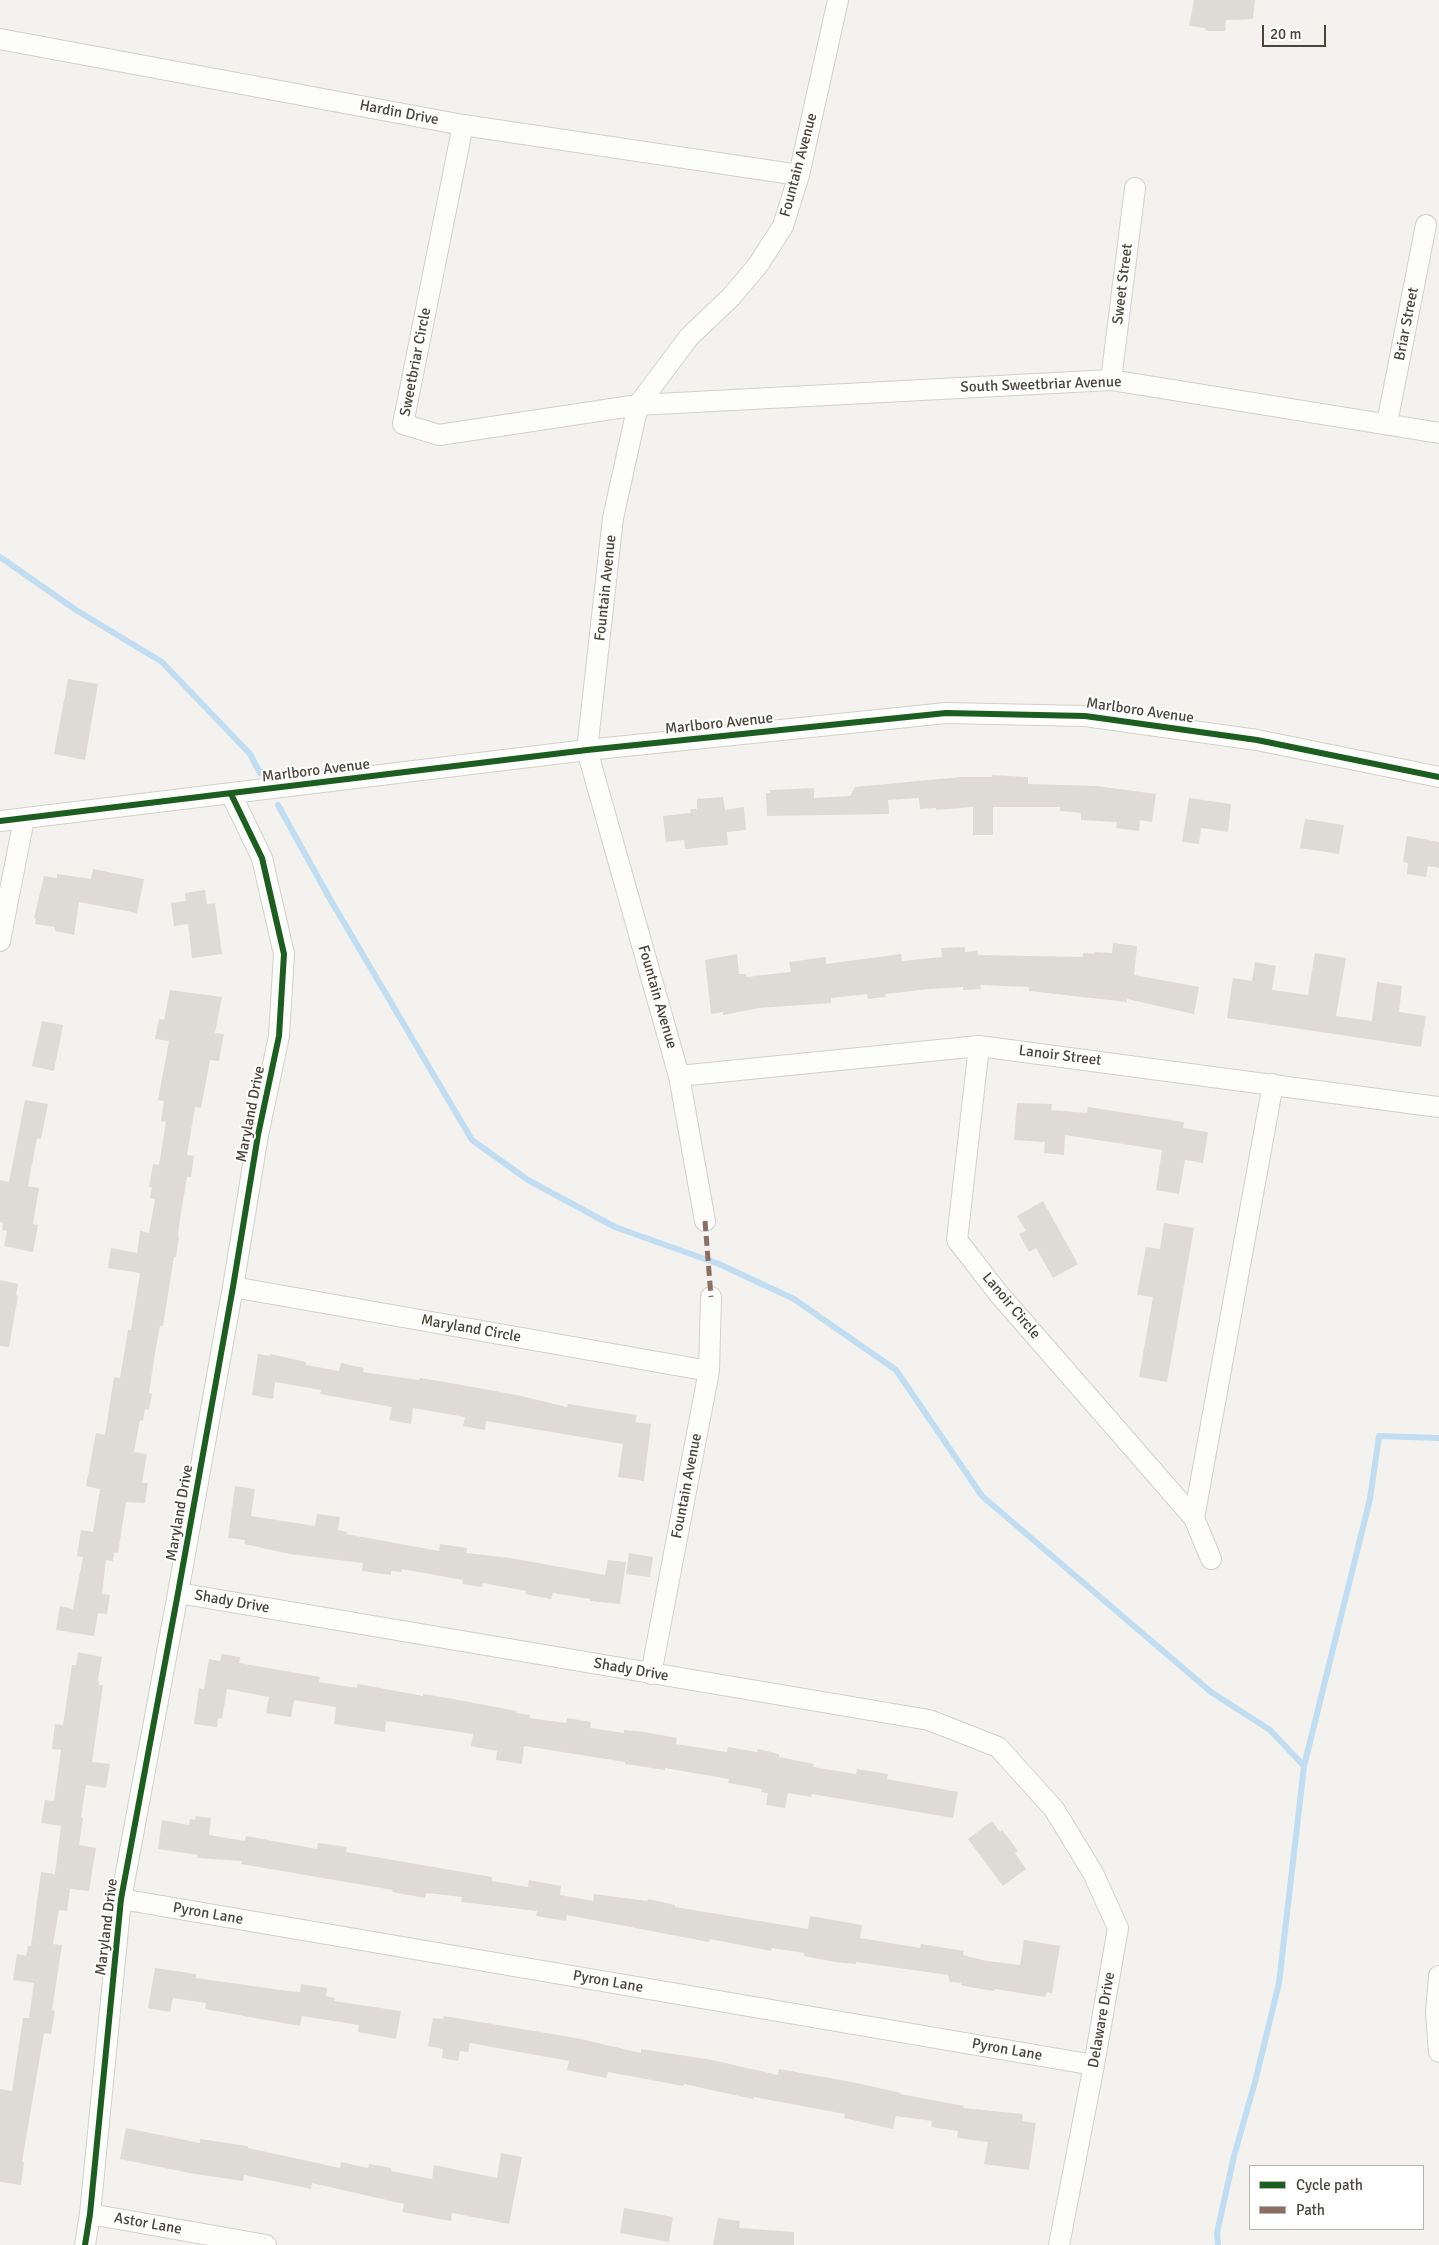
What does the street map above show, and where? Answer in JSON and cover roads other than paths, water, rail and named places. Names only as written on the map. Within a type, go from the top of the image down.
[{"type":"street","name":"Fountain Avenue","points":[[705,1221],[679,1076],[587,750],[613,518],[638,405],[689,337],[730,297],[758,265],[783,226],[799,175],[838,0]]},
{"type":"street","name":"Hardin Drive","points":[[0,39],[463,125],[799,175]]},
{"type":"street","name":"Sweetbriar Circle","points":[[463,125],[403,424],[439,435],[638,405]]},
{"type":"street","name":"Sweet Street","points":[[1112,380],[1136,188]]},
{"type":"street","name":"Briar Street","points":[[1387,423],[1426,225]]},
{"type":"street","name":"South Sweetbriar Avenue","points":[[638,405],[1112,380],[1387,423],[1439,433]]},
{"type":"street","name":"Marlboro Avenue","points":[[0,821],[587,750],[946,713],[1084,716],[1258,740],[1439,777]]},
{"type":"street","name":"Maryland Drive","points":[[85,2245],[90,2214],[121,1899],[233,1287],[258,1135],[279,1036],[284,954],[262,858],[231,794]]},
{"type":"street","points":[[0,941],[24,819]]},
{"type":"street","name":"Lanoir Street","points":[[679,1076],[979,1046],[1439,1107]]},
{"type":"street","name":"Lanoir Circle","points":[[979,1046],[957,1240],[998,1293],[1194,1518],[1211,1559]]},
{"type":"street","points":[[1194,1518],[1274,1084]]},
{"type":"street","name":"Maryland Circle","points":[[233,1287],[710,1371]]},
{"type":"street","name":"Fountain Avenue","points":[[651,1674],[710,1371],[712,1297]]},
{"type":"street","name":"Shady Drive","points":[[178,1593],[929,1720],[998,1748],[1054,1809]]},
{"type":"street","name":"Delaware Drive","points":[[1054,1809],[1093,1873],[1118,1928],[1059,2245]]},
{"type":"street","name":"Pyron Lane","points":[[121,1899],[1094,2065]]},
{"type":"street","points":[[1439,1976],[1437,2012],[1439,2052]]},
{"type":"street","name":"Astor Lane","points":[[90,2214],[266,2245]]},
{"type":"waterway","points":[[0,557],[76,610],[162,662],[250,754],[260,773]]},
{"type":"waterway","points":[[278,805],[330,899],[472,1140],[528,1180],[615,1227],[719,1264],[794,1299],[896,1370],[982,1496],[1211,1692],[1270,1730],[1304,1766]]},
{"type":"waterway","points":[[1218,2245],[1217,2233],[1234,2156],[1255,2082],[1279,1983],[1304,1766],[1370,1499],[1379,1436],[1439,1438]]}]
